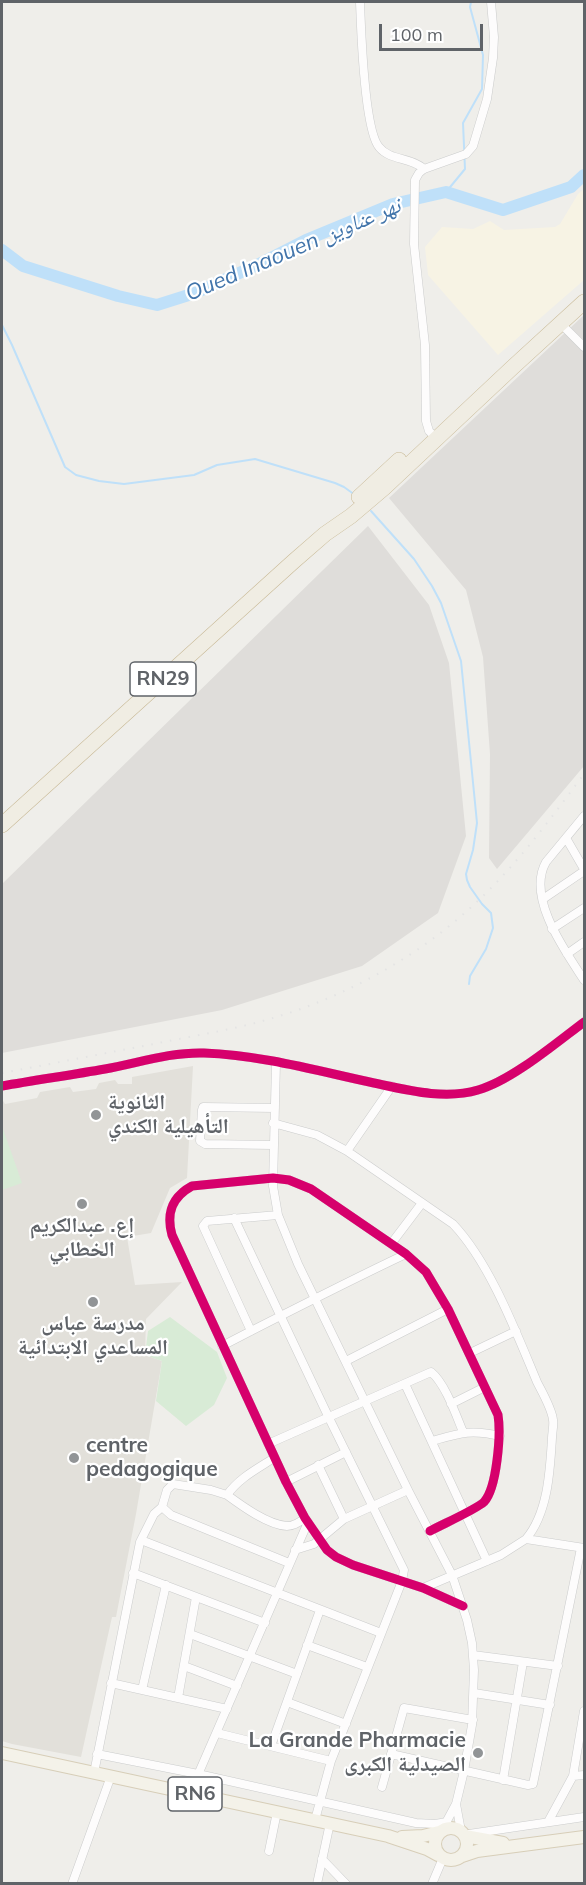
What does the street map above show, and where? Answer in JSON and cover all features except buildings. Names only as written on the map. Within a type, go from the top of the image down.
[{"type":"highway","name":"RN29","points":[[2,825],[325,534],[384,488],[433,435],[585,293]]},
{"type":"highway","name":"RN29","points":[[512,363],[585,302]]},
{"type":"main road","name":"RN6","points":[[2,1753],[388,1836],[453,1860],[477,1851],[585,1838]]},
{"type":"main road","name":"RN6","points":[[388,1836],[416,1836],[452,1827],[464,1834],[516,1845]]},
{"type":"main road","points":[[441,1857],[434,1846],[443,1828]]},
{"type":"main road","points":[[462,1856],[467,1846],[464,1834]]},
{"type":"street","points":[[360,2],[365,77],[372,133],[384,152],[419,164],[424,169]]},
{"type":"street","points":[[433,435],[425,405],[424,345],[414,253],[416,180],[424,169],[464,155],[473,146],[489,87],[494,48],[491,2]]},
{"type":"street","points":[[560,323],[585,347]]},
{"type":"street","points":[[583,820],[542,870],[541,879],[543,899],[552,929],[585,980]]},
{"type":"street","points":[[543,899],[585,870],[566,838]]},
{"type":"street","points":[[552,929],[585,908]]},
{"type":"street","points":[[567,954],[585,942]]},
{"type":"street","points":[[2,1086],[185,1053],[220,1054],[392,1086],[463,1094],[479,1090],[509,1076],[585,1022]]},
{"type":"street","points":[[97,1754],[198,1774],[416,1823],[435,1824],[443,1828],[456,1804],[473,1720],[474,1693],[473,1655],[463,1606],[452,1575],[298,1264],[278,1215],[273,1196],[276,1063]]},
{"type":"street","points":[[347,1151],[392,1086]]},
{"type":"street","points":[[273,1145],[205,1144],[200,1141],[203,1107],[275,1108]]},
{"type":"street","points":[[273,1123],[317,1135],[347,1151],[453,1224],[482,1262],[516,1331],[553,1419],[551,1456],[545,1496],[537,1522],[526,1539],[511,1550],[423,1588]]},
{"type":"street","points":[[430,1531],[484,1501],[490,1491],[495,1471],[500,1436],[498,1415],[448,1309],[426,1272],[406,1254],[311,1189],[298,1183],[273,1178],[192,1186],[182,1191],[171,1206],[169,1223],[172,1234],[285,1482],[306,1520],[327,1551],[336,1557],[353,1565],[423,1588],[463,1606]]},
{"type":"street","points":[[391,1244],[423,1203]]},
{"type":"street","points":[[251,1331],[203,1226],[207,1221],[278,1215]]},
{"type":"street","points":[[234,1218],[329,1418],[404,1568],[402,1581],[331,1761],[315,1820]]},
{"type":"street","points":[[222,1346],[282,1317],[315,1297],[406,1254]]},
{"type":"street","points":[[346,1361],[448,1309]]},
{"type":"street","points":[[470,1353],[516,1331]]},
{"type":"street","points":[[268,1444],[405,1384],[427,1372],[431,1372],[436,1377],[463,1432]]},
{"type":"street","points":[[405,1384],[487,1561]]},
{"type":"street","points":[[451,1404],[485,1387]]},
{"type":"street","points":[[432,1441],[463,1432],[482,1432],[500,1436]]},
{"type":"street","points":[[285,1482],[346,1452]]},
{"type":"street","points":[[226,1495],[242,1479],[274,1458]]},
{"type":"street","points":[[318,1465],[344,1519]]},
{"type":"street","points":[[94,1773],[141,1540],[154,1514],[162,1507],[167,1490],[173,1484],[211,1490],[226,1495],[252,1512],[286,1526],[306,1520]]},
{"type":"street","points":[[295,1550],[309,1546],[344,1519],[408,1490]]},
{"type":"street","points":[[162,1507],[171,1515],[289,1563]]},
{"type":"street","points":[[190,1793],[279,1592],[306,1520]]},
{"type":"street","points":[[391,1754],[528,1785],[535,1782],[583,1548],[526,1539]]},
{"type":"street","points":[[141,1540],[381,1633]]},
{"type":"street","points":[[134,1573],[265,1623]]},
{"type":"street","points":[[142,1690],[166,1585]]},
{"type":"street","points":[[178,1698],[196,1597]]},
{"type":"street","points":[[271,1746],[320,1610]]},
{"type":"street","points":[[190,1634],[297,1674]]},
{"type":"street","points":[[307,1645],[367,1667]]},
{"type":"street","points":[[473,1655],[558,1666]]},
{"type":"street","points":[[503,1780],[523,1662]]},
{"type":"street","points":[[184,1666],[237,1686]]},
{"type":"street","points":[[111,1683],[227,1709]]},
{"type":"street","points":[[474,1693],[550,1705]]},
{"type":"street","points":[[287,1702],[346,1724]]},
{"type":"street","points":[[382,1787],[404,1708],[473,1720]]},
{"type":"street","points":[[548,1822],[573,1776],[582,1746],[585,1712]]},
{"type":"street","points":[[217,1732],[331,1761]]},
{"type":"street","points":[[573,1776],[585,1775]]},
{"type":"street","points":[[72,1884],[111,1776]]},
{"type":"street","points":[[456,1804],[464,1834],[585,1817]]},
{"type":"street","points":[[269,1851],[277,1812]]},
{"type":"street","points":[[317,1884],[330,1823]]},
{"type":"street","points":[[432,1884],[441,1857]]},
{"type":"street","points":[[322,1859],[346,1884]]},
{"type":"shaded area","points":[[584,189],[584,280],[498,355],[428,275],[425,247],[442,227],[473,229],[490,221],[504,230],[555,227],[560,224],[578,194]]},
{"type":"shaded area","points":[[584,315],[584,766],[497,869],[489,858],[490,754],[483,657],[466,590],[389,498]]},
{"type":"shaded area","points":[[368,526],[429,605],[449,663],[466,836],[438,913],[362,966],[222,1010],[2,1053],[2,884]]},
{"type":"shaded area","points":[[193,1066],[187,1178],[170,1188],[151,1233],[127,1237],[135,1285],[182,1282],[146,1319],[145,1355],[162,1361],[116,1617],[112,1617],[81,1757],[12,1744],[2,1741],[2,1099],[5,1104],[37,1098],[40,1092],[70,1087],[73,1092],[96,1089],[99,1083],[115,1080],[118,1084],[132,1084],[132,1077]]},
{"type":"green space","points":[[2,1126],[22,1183],[2,1190]]},
{"type":"green space","points":[[170,1317],[217,1352],[227,1378],[214,1405],[186,1426],[156,1401],[162,1361],[145,1355],[148,1331]]},
{"type":"waterway","points":[[446,192],[465,169],[463,123],[482,89],[483,55],[470,7],[471,2]]},
{"type":"waterway","name":"Oued Inaouen نهر عناوين","points":[[2,250],[23,266],[118,296],[157,305],[195,293],[306,240],[393,204],[446,192],[503,210],[571,187],[584,175]]},
{"type":"waterway","points":[[2,325],[65,467],[76,475],[124,484],[194,475],[217,465],[255,459],[335,483],[355,495]]},
{"type":"waterway","points":[[371,511],[414,559],[432,586],[441,603],[461,661],[477,823],[466,874],[470,887],[491,913],[493,928],[486,949],[470,976],[469,984]]},
{"type":"railway","points":[[2,1073],[222,1031],[279,1016],[343,992],[403,959],[458,919],[497,882],[548,822],[584,774]]},
{"type":"cycle path","points":[[2,1086],[105,1069],[166,1056],[204,1053],[268,1060],[413,1091],[439,1094],[465,1093],[505,1079],[584,1022]]},
{"type":"cycle path","points":[[430,1531],[484,1502],[495,1473],[499,1424],[498,1415],[448,1309],[426,1272],[406,1254],[311,1189],[289,1180],[273,1178],[192,1186],[185,1190],[172,1206],[170,1213],[172,1235],[286,1482],[305,1518],[327,1550],[336,1557],[353,1565],[423,1588],[463,1606]]},
{"type":"place","name":"الثانوية التأهيلية الكندي","points":[[96,1115]]},
{"type":"place","name":"إع. عبدالكريم الخطابي","points":[[82,1204]]},
{"type":"place","name":"مدرسة عباس المساعدي الابتدائية","points":[[93,1302]]},
{"type":"place","name":"centre pedagogique","points":[[74,1458]]},
{"type":"place","name":"La Grande Pharmacie الصيدلية الكبرى","points":[[478,1753]]}]
